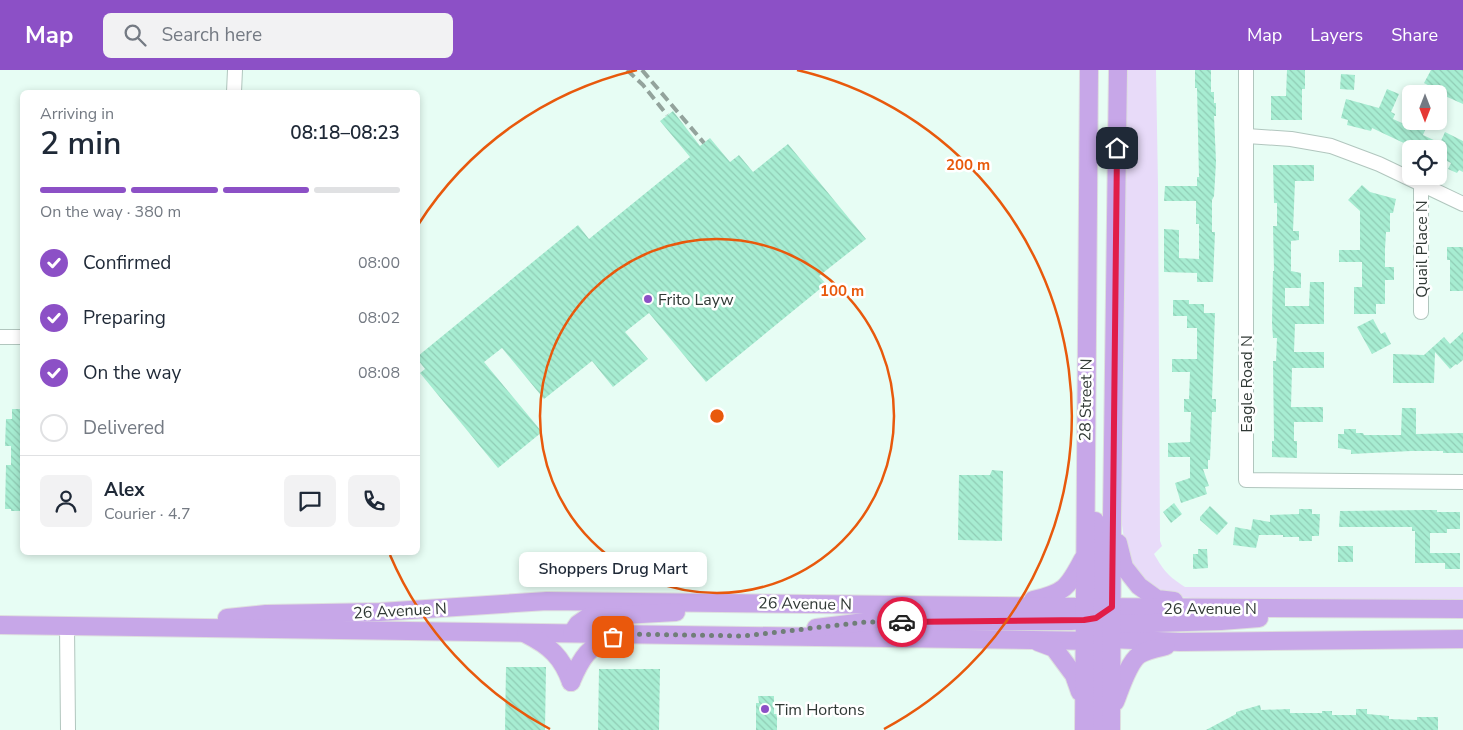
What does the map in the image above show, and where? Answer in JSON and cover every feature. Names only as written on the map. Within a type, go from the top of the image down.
[{"type":"main road","name":"28 Street N","points":[[1088,70],[1084,557],[1112,712],[1111,730]]},
{"type":"main road","name":"28 Street N","points":[[1084,730],[1084,704],[1112,518],[1118,70]]},
{"type":"main road","points":[[1085,423],[1095,513],[1099,730]]},
{"type":"main road","points":[[1112,518],[1124,567],[1139,586],[1157,599],[1222,608]]},
{"type":"main road","points":[[1008,606],[1054,595],[1072,581],[1084,557]]},
{"type":"main road","name":"26 Avenue N","points":[[148,626],[266,614],[380,612],[548,601],[785,603],[1008,606],[1180,642],[1463,639]]},
{"type":"main road","points":[[572,633],[578,624],[588,617],[624,616],[785,603]]},
{"type":"main road","name":"26 Avenue N","points":[[0,625],[1033,640],[1097,624],[1222,608],[1463,609]]},
{"type":"main road","points":[[744,636],[865,622],[1097,624],[1220,621],[1389,608]]},
{"type":"main road","points":[[523,632],[543,642],[555,653],[565,666],[571,682],[579,664],[591,647],[603,640],[623,634]]},
{"type":"main road","points":[[1033,640],[1054,648],[1074,675],[1084,704]]},
{"type":"main road","points":[[1112,712],[1130,667],[1138,656],[1152,649],[1180,642]]},
{"type":"street","points":[[234,70],[234,90]]},
{"type":"street","name":"Eagle Road N","points":[[1246,70],[1246,480],[1463,482]]},
{"type":"street","points":[[1247,136],[1292,138],[1331,146],[1379,164],[1402,176]]},
{"type":"street","points":[[1421,185],[1463,204]]},
{"type":"street","name":"Quail Place N","points":[[1421,185],[1421,312]]},
{"type":"street","points":[[0,337],[20,337]]},
{"type":"street","points":[[67,625],[68,730]]},
{"type":"shaded area","points":[[1124,70],[1156,70],[1160,541],[1162,546],[1154,554],[1170,576],[1185,587],[1463,587],[1463,609],[1389,608],[1203,599],[1159,595],[1128,566],[1121,518]]},
{"type":"building","points":[[1195,70],[1211,70],[1211,92],[1214,92],[1214,103],[1216,103],[1216,116],[1214,116],[1216,162],[1214,196],[1212,200],[1212,232],[1215,232],[1213,282],[1197,282],[1197,273],[1164,272],[1164,229],[1179,230],[1179,258],[1199,259],[1199,224],[1196,224],[1196,201],[1164,201],[1165,186],[1197,186],[1197,177],[1199,177]]},
{"type":"building","points":[[1287,70],[1305,70],[1305,89],[1302,89],[1302,120],[1271,120],[1271,96],[1286,96]]},
{"type":"building","points":[[1431,70],[1463,70],[1463,104],[1448,97],[1448,85],[1428,85],[1424,83]]},
{"type":"building","points":[[1341,74],[1355,75],[1354,90],[1340,89]]},
{"type":"building","points":[[1387,89],[1399,94],[1391,112],[1395,114],[1393,119],[1402,123],[1402,130],[1425,130],[1423,135],[1434,140],[1402,140],[1402,142],[1372,128],[1371,131],[1347,125],[1348,120],[1341,118],[1346,99],[1379,108]]},
{"type":"building","name":"Frito Layw","points":[[673,111],[700,146],[710,138],[730,162],[739,155],[753,172],[788,144],[866,239],[819,276],[826,284],[706,382],[649,313],[625,332],[648,359],[613,387],[592,361],[544,399],[502,348],[484,362],[542,432],[498,468],[420,373],[425,369],[420,363],[420,354],[578,225],[589,239],[690,157],[660,121]]},
{"type":"building","points":[[1445,132],[1463,141],[1463,172],[1459,170],[1457,173],[1448,169],[1451,163],[1447,161],[1447,140],[1441,140]]},
{"type":"building","points":[[1273,165],[1314,165],[1314,181],[1295,181],[1293,231],[1299,231],[1299,240],[1291,241],[1291,271],[1301,273],[1301,288],[1285,288],[1285,306],[1309,306],[1310,282],[1324,282],[1324,324],[1295,324],[1294,352],[1324,352],[1324,368],[1292,368],[1291,407],[1323,407],[1323,422],[1294,422],[1294,441],[1297,441],[1297,458],[1272,457],[1272,441],[1274,441],[1273,361],[1276,361],[1277,338],[1273,338],[1272,323],[1273,226],[1277,226],[1277,203],[1274,203]]},
{"type":"building","points":[[1362,185],[1370,192],[1396,199],[1393,213],[1390,213],[1390,232],[1386,232],[1385,249],[1385,267],[1394,267],[1394,280],[1385,280],[1385,304],[1376,304],[1376,314],[1354,314],[1354,287],[1362,287],[1362,262],[1339,262],[1339,250],[1360,250],[1360,211],[1348,200]]},
{"type":"building","points":[[1447,247],[1463,247],[1463,291],[1450,291],[1450,260],[1447,260]]},
{"type":"building","points":[[1173,300],[1189,300],[1189,304],[1204,304],[1204,313],[1215,313],[1212,399],[1216,399],[1216,412],[1212,412],[1208,469],[1203,469],[1209,486],[1205,487],[1207,494],[1181,503],[1175,483],[1190,478],[1190,457],[1168,457],[1168,443],[1190,442],[1191,412],[1184,412],[1184,399],[1189,399],[1190,372],[1172,372],[1172,359],[1197,359],[1197,328],[1187,328],[1187,316],[1173,316]]},
{"type":"building","points":[[1373,319],[1381,334],[1385,332],[1391,344],[1372,354],[1357,327]]},
{"type":"building","points":[[1463,332],[1463,360],[1457,365],[1450,369],[1435,352],[1434,383],[1393,383],[1393,354],[1424,355],[1444,337],[1450,344]]},
{"type":"building","points":[[1402,408],[1416,408],[1416,434],[1463,433],[1463,453],[1411,451],[1351,454],[1351,450],[1338,448],[1338,434],[1344,434],[1344,429],[1356,429],[1356,433],[1363,433],[1364,435],[1401,435]]},
{"type":"building","points":[[12,409],[20,409],[20,511],[5,509],[6,465],[11,465],[11,446],[5,446],[6,419],[12,419]]},
{"type":"building","points":[[992,470],[1003,471],[1002,541],[958,540],[959,475],[990,475]]},
{"type":"building","points":[[1174,503],[1182,514],[1171,523],[1163,512]]},
{"type":"building","points":[[1210,506],[1228,523],[1217,535],[1200,520],[1200,517]]},
{"type":"building","points":[[1299,509],[1312,509],[1312,514],[1320,514],[1319,536],[1312,536],[1312,541],[1299,541],[1299,537],[1283,537],[1283,535],[1259,535],[1256,548],[1233,545],[1235,527],[1251,530],[1253,519],[1270,522],[1270,515],[1299,514]]},
{"type":"building","points":[[1437,510],[1437,512],[1460,512],[1460,529],[1447,529],[1447,533],[1430,533],[1430,553],[1460,553],[1460,569],[1445,569],[1445,563],[1415,563],[1415,531],[1412,531],[1412,527],[1339,527],[1340,511]]},
{"type":"building","points":[[1338,546],[1353,546],[1353,562],[1338,562]]},
{"type":"building","points":[[1198,549],[1207,549],[1208,568],[1193,569],[1193,554],[1198,554]]},
{"type":"building","points":[[506,667],[546,667],[545,730],[505,730]]},
{"type":"building","points":[[599,669],[660,669],[659,730],[598,730]]},
{"type":"building","name":"Tim Hortons","points":[[758,696],[774,696],[774,714],[777,714],[777,730],[756,730],[756,703],[759,703]]},
{"type":"building","points":[[1260,705],[1261,710],[1290,709],[1290,713],[1322,713],[1322,711],[1332,711],[1332,715],[1356,715],[1356,709],[1367,709],[1367,714],[1389,716],[1389,719],[1417,720],[1417,717],[1438,717],[1438,730],[1206,730],[1236,714],[1236,712]]},
{"type":"railway","points":[[627,70],[643,85],[667,115]]},
{"type":"railway","points":[[642,70],[704,143]]},
{"type":"way so far","points":[[613,637],[623,634],[744,636],[865,622],[902,622]]},
{"type":"place","name":"Frito Layw","points":[[648,299]]},
{"type":"place","name":"Shoppers Drug Mart","points":[[613,637]]},
{"type":"place","name":"Tim Hortons","points":[[765,709]]},
{"type":"route","points":[[902,622],[1071,621],[1096,618],[1112,607],[1117,148]]}]
